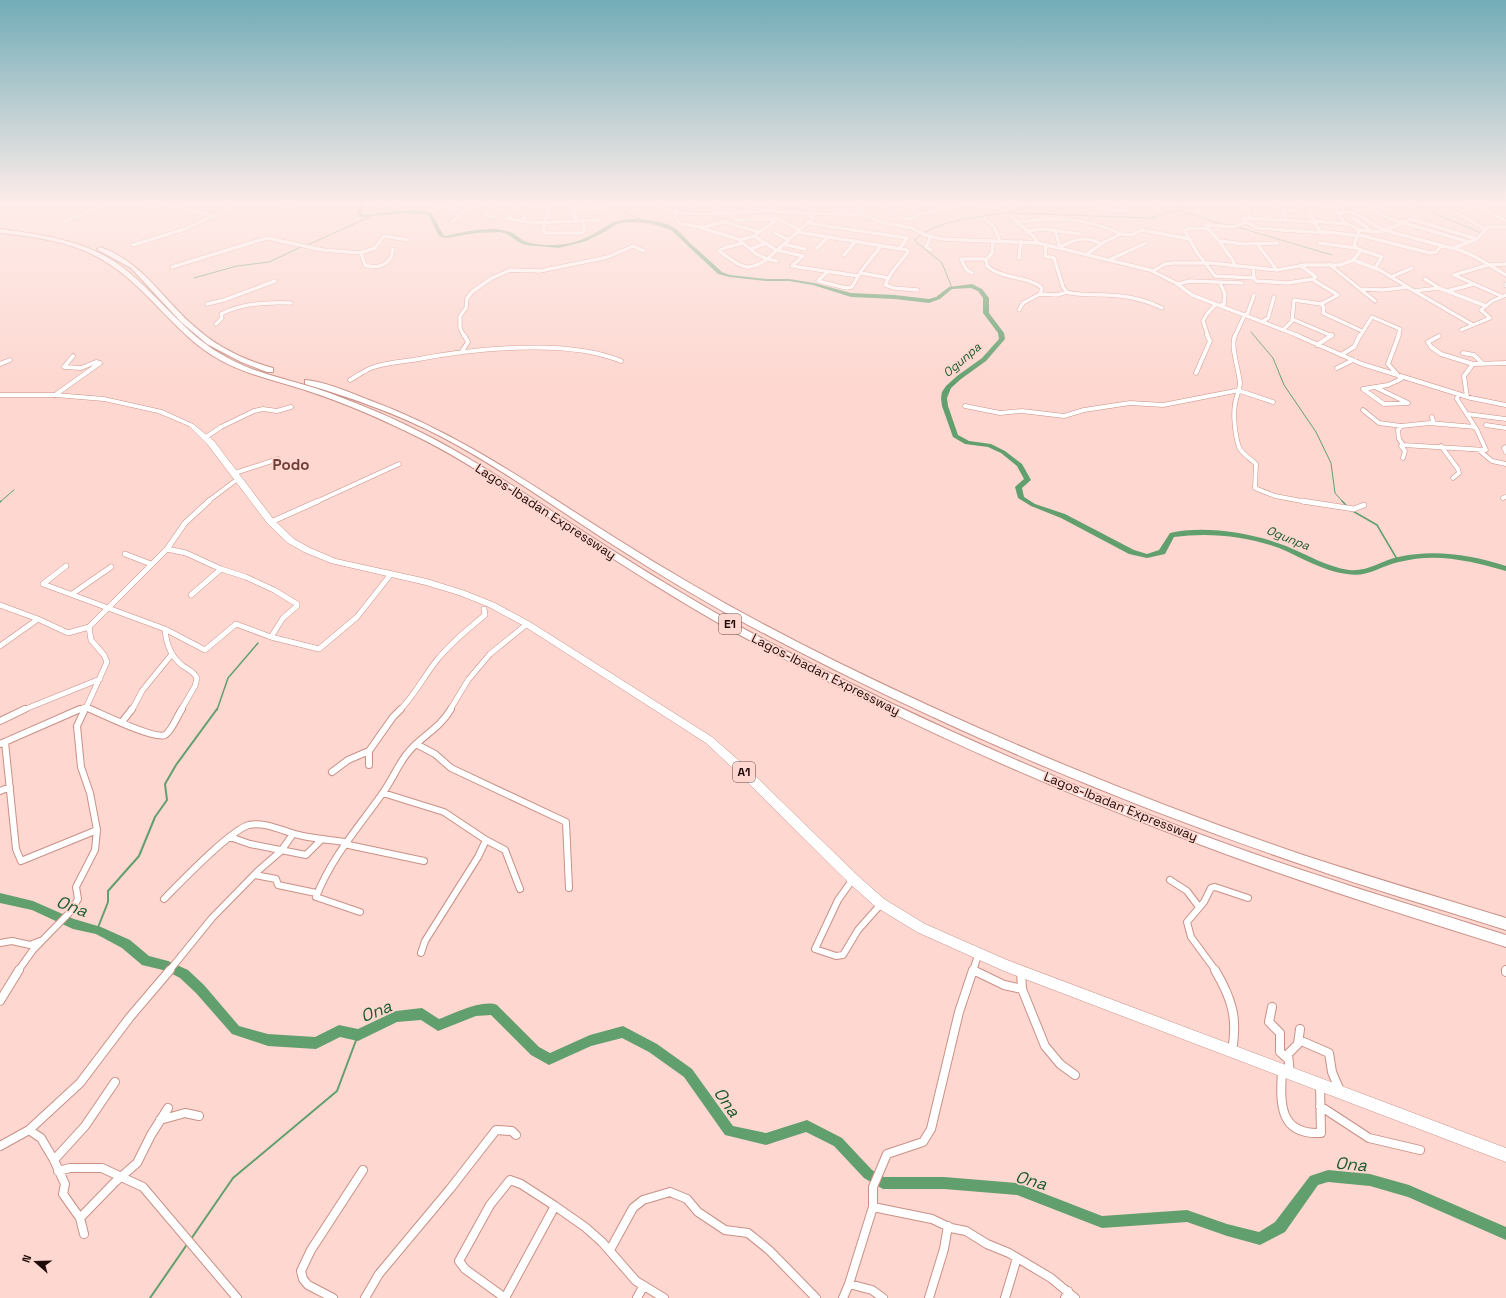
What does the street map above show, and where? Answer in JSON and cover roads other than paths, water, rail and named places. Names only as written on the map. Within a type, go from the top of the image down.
[{"type":"highway","name":"Lagos-Ibadan Expressway","points":[[111,263],[129,274],[183,331],[220,357],[251,371],[333,397],[418,434],[482,470],[611,554],[693,604],[820,673],[911,717],[1048,777],[1246,856],[1506,941]]},
{"type":"highway","name":"Lagos-Ibadan Expressway","points":[[125,263],[140,274],[196,332],[222,350],[267,369],[349,395],[399,414],[447,437],[496,465],[670,576],[772,633],[905,700],[1040,759],[1206,825],[1284,853],[1506,924]]},
{"type":"highway","name":"A1","points":[[0,395],[55,395],[104,398],[150,408],[178,418],[206,437],[237,475],[271,522],[291,541],[319,556],[427,582],[462,593],[490,604],[527,624],[709,740],[741,769],[852,880],[881,904],[921,928],[978,955],[1506,1155]]},
{"type":"street","points":[[172,267],[187,263]]},
{"type":"street","points":[[365,263],[365,265],[371,267],[386,263]]},
{"type":"street","points":[[462,351],[468,342],[460,328],[460,316],[466,308],[467,298],[473,291],[492,278],[510,270],[540,272],[583,263]]},
{"type":"street","points":[[736,263],[746,267],[756,268],[763,263]]},
{"type":"street","points":[[796,263],[792,266],[827,272],[889,278],[885,285]]},
{"type":"street","points":[[827,272],[818,281],[846,288],[852,287],[869,263]]},
{"type":"street","points":[[885,285],[892,272],[901,263]]},
{"type":"street","points":[[963,263],[966,269],[972,273]]},
{"type":"street","points":[[986,263],[986,265],[993,271],[1037,284],[1042,288],[1040,294]]},
{"type":"street","points":[[1055,263],[1063,288],[1067,292],[1142,299],[1162,308]]},
{"type":"street","points":[[1121,263],[1153,271],[1178,284],[1192,295],[1284,329],[1353,360],[1398,376],[1429,384],[1467,397],[1506,405]]},
{"type":"street","points":[[1153,271],[1165,264],[1193,263]]},
{"type":"street","points":[[1204,263],[1215,276],[1254,278],[1256,281],[1276,283],[1313,279],[1338,295],[1321,304],[1294,300],[1290,325],[1284,329]]},
{"type":"street","points":[[1208,263],[1277,270],[1300,265],[1342,264],[1346,263]]},
{"type":"street","points":[[1271,263],[1277,270]]},
{"type":"street","points":[[1360,263],[1375,268],[1473,325]]},
{"type":"street","points":[[1375,268],[1378,263]]},
{"type":"street","points":[[1487,263],[1506,275]]},
{"type":"street","points":[[1329,264],[1375,301]]},
{"type":"street","points":[[1501,296],[1454,274],[1488,265],[1493,266],[1506,264]]},
{"type":"street","points":[[1300,265],[1316,277],[1313,279]]},
{"type":"street","points":[[1253,267],[1254,278]]},
{"type":"street","points":[[1391,277],[1412,268]]},
{"type":"street","points":[[1425,279],[1439,288],[1486,306]]},
{"type":"street","points":[[207,304],[224,300],[275,281]]},
{"type":"street","points":[[1178,284],[1190,281],[1242,283]]},
{"type":"street","points":[[1196,373],[1210,341],[1202,323],[1203,319],[1218,305],[1224,304],[1225,294],[1220,283]]},
{"type":"street","points":[[1447,291],[1474,284]]},
{"type":"street","points":[[885,285],[894,288],[918,290]]},
{"type":"street","points":[[1360,289],[1383,290],[1408,287]]},
{"type":"street","points":[[1414,291],[1439,288]]},
{"type":"street","points":[[1019,310],[1023,303],[1040,294],[1065,294],[1067,292]]},
{"type":"street","points":[[1254,295],[1246,315],[1233,339],[1240,390],[1235,405],[1238,442],[1239,448],[1256,464],[1257,472],[1256,482],[1254,485],[1255,488],[1275,496],[1342,508],[1354,509],[1364,505]]},
{"type":"street","points":[[1461,330],[1490,318],[1481,310],[1501,296],[1506,295]]},
{"type":"street","points":[[1263,322],[1268,318],[1274,297]]},
{"type":"street","points":[[216,324],[222,318],[221,314],[233,309],[278,302],[291,303]]},
{"type":"street","points":[[1321,304],[1324,307],[1323,314],[1339,319],[1362,331]]},
{"type":"street","points":[[1341,355],[1348,353],[1355,347],[1362,331],[1372,317],[1400,329],[1400,333],[1396,338],[1388,364],[1401,379],[1395,383],[1377,388],[1362,389],[1384,404],[1408,403],[1377,388]]},
{"type":"street","points":[[1292,319],[1333,334],[1317,345]]},
{"type":"street","points":[[1439,336],[1428,342],[1430,347],[1438,353],[1473,364],[1506,363]]},
{"type":"street","points":[[350,380],[371,368],[462,351],[493,349],[561,349],[609,356],[621,361]]},
{"type":"street","points":[[1463,353],[1474,355],[1482,363]]},
{"type":"street","points":[[55,395],[100,363],[96,362],[81,368],[64,367],[73,356]]},
{"type":"street","points":[[0,364],[10,360]]},
{"type":"street","points":[[1336,368],[1353,360]]},
{"type":"street","points":[[1467,397],[1464,376],[1473,364]]},
{"type":"street","points":[[965,406],[1000,413],[1022,411],[1064,416],[1084,410],[1130,403],[1163,405],[1240,390],[1273,402]]},
{"type":"street","points":[[1403,444],[1441,446],[1480,451],[1486,450],[1467,414],[1457,399],[1458,394]]},
{"type":"street","points":[[206,437],[221,427],[254,411],[263,409],[270,412],[291,407]]},
{"type":"street","points":[[1364,410],[1379,423],[1401,426],[1429,423],[1474,427]]},
{"type":"street","points":[[1467,414],[1506,419]]},
{"type":"street","points":[[1429,423],[1432,421],[1432,417]]},
{"type":"street","points":[[1486,425],[1506,428]]},
{"type":"street","points":[[1401,426],[1398,430],[1399,439],[1403,444],[1401,446],[1405,455],[1403,458]]},
{"type":"street","points":[[1441,446],[1458,469],[1459,473],[1453,478]]},
{"type":"street","points":[[1506,447],[1504,448],[1506,452]]},
{"type":"street","points":[[1480,451],[1492,461],[1506,464]]},
{"type":"street","points":[[0,605],[68,632],[89,627],[167,549],[185,523],[199,508],[237,475],[278,459]]},
{"type":"street","points":[[271,522],[399,464]]},
{"type":"street","points":[[167,549],[202,559],[221,570],[246,577],[274,590],[297,605],[283,618],[271,637]]},
{"type":"street","points":[[125,554],[151,564]]},
{"type":"street","points":[[66,566],[43,584],[165,629],[205,650],[236,624],[271,637],[314,648],[323,647],[357,617],[391,574]]},
{"type":"street","points":[[72,594],[93,578],[111,567]]},
{"type":"street","points":[[191,595],[221,570]]},
{"type":"street","points":[[332,772],[348,760],[369,751],[393,717],[412,698],[437,660],[463,633],[485,614],[484,609]]},
{"type":"street","points":[[0,646],[38,619]]},
{"type":"street","points":[[360,912],[319,900],[316,897],[316,893],[345,843],[383,793],[406,755],[416,744],[435,730],[445,719],[468,680],[490,654],[527,624]]},
{"type":"street","points":[[0,1001],[4,992],[33,950],[41,940],[71,912],[78,899],[76,887],[95,850],[96,830],[90,793],[81,767],[77,726],[107,662],[104,655],[91,640],[89,627]]},
{"type":"street","points":[[96,830],[21,861],[16,849],[10,787],[3,743],[85,707],[158,736],[167,734],[186,704],[197,678],[193,670],[184,666],[172,654],[166,641],[165,629]]},
{"type":"street","points":[[122,722],[132,710],[142,691],[172,654]]},
{"type":"street","points":[[0,721],[31,706],[100,679]]},
{"type":"street","points":[[416,744],[435,754],[451,768],[566,822],[568,888]]},
{"type":"street","points":[[369,751],[369,765]]},
{"type":"street","points":[[0,792],[10,787]]},
{"type":"street","points":[[383,793],[444,812],[486,840],[505,850],[510,857],[520,889]]},
{"type":"street","points":[[164,899],[191,871],[230,837],[249,825],[277,828],[293,834],[345,843],[424,861]]},
{"type":"street","points":[[0,1146],[29,1130],[80,1083],[135,1011],[212,918],[256,873],[281,851],[293,834]]},
{"type":"street","points":[[230,837],[281,851],[306,855],[321,840]]},
{"type":"street","points":[[421,953],[426,941],[478,857],[486,840]]},
{"type":"street","points":[[256,873],[255,875],[258,876],[276,879],[278,885],[316,893]]},
{"type":"street","points":[[852,880],[838,900],[815,949],[836,956],[843,955],[858,930],[881,904]]},
{"type":"street","points":[[1170,880],[1187,891],[1199,907]]},
{"type":"street","points":[[1231,1052],[1236,1018],[1230,1000],[1220,979],[1205,955],[1191,939],[1187,930],[1187,922],[1204,902],[1211,888],[1215,887],[1248,898]]},
{"type":"street","points":[[0,943],[6,944],[12,941],[30,945],[41,940]]},
{"type":"street","points":[[843,1298],[849,1284],[873,1207],[873,1187],[887,1154],[923,1142],[931,1129],[959,1012],[978,955]]},
{"type":"street","points":[[973,970],[1004,986],[1022,989]]},
{"type":"street","points":[[1021,971],[1022,989],[1045,1046],[1060,1064],[1075,1075]]},
{"type":"street","points":[[1272,1007],[1269,1022],[1280,1033],[1280,1052],[1288,1059]]},
{"type":"street","points":[[1300,1029],[1298,1044],[1288,1054],[1286,1072],[1280,1098],[1288,1124],[1296,1130],[1315,1134],[1321,1133],[1320,1085]]},
{"type":"street","points":[[1299,1040],[1323,1049],[1329,1053],[1332,1072],[1341,1093]]},
{"type":"street","points":[[54,1160],[85,1126],[115,1082]]},
{"type":"street","points":[[1320,1106],[1369,1138],[1420,1150]]},
{"type":"street","points":[[80,1218],[106,1194],[115,1182],[137,1163],[168,1108]]},
{"type":"street","points":[[160,1120],[185,1113],[199,1116]]},
{"type":"street","points":[[29,1130],[41,1138],[54,1160],[65,1184],[63,1194],[80,1218],[84,1234]]},
{"type":"street","points":[[365,1298],[378,1274],[450,1189],[496,1130],[512,1131],[516,1134]]},
{"type":"street","points":[[58,1171],[70,1168],[102,1168],[114,1172],[121,1178],[143,1187],[237,1298]]},
{"type":"street","points":[[333,1298],[308,1285],[303,1279],[301,1271],[311,1250],[363,1170]]},
{"type":"street","points":[[555,1206],[505,1298],[465,1269],[459,1261],[490,1205],[510,1180],[520,1182],[555,1206],[610,1250],[629,1275],[643,1287],[664,1298]]},
{"type":"street","points":[[610,1250],[633,1208],[643,1200],[670,1192],[687,1199],[698,1212],[725,1230],[748,1233],[769,1250],[816,1298]]},
{"type":"street","points":[[873,1207],[932,1219],[948,1226],[966,1231],[987,1244],[1017,1258],[1066,1294],[1075,1298]]},
{"type":"street","points":[[929,1298],[944,1248],[948,1226]]},
{"type":"street","points":[[1005,1298],[1017,1258]]},
{"type":"street","points":[[849,1284],[872,1290],[883,1298]]},
{"type":"street","points":[[637,1298],[643,1287]]},
{"type":"waterway","points":[[194,278],[237,266],[264,263]]},
{"type":"waterway","name":"Ogunpa","points":[[709,263],[720,273],[729,276],[766,280],[789,280],[814,284],[851,295],[895,297],[929,301],[938,298],[951,288],[972,286],[980,290],[986,298],[986,313],[1001,333],[1002,339],[984,360],[959,377],[948,387],[945,392],[944,402],[946,412],[955,436],[967,443],[989,445],[1003,452],[1020,465],[1028,480],[1018,487],[1021,498],[1033,505],[1063,516],[1132,552],[1147,556],[1162,552],[1172,535],[1185,533],[1213,533],[1257,539],[1282,547],[1322,565],[1355,573],[1368,571],[1396,560],[1430,556],[1462,557],[1506,569]]},
{"type":"waterway","points":[[941,263],[952,288]]},
{"type":"waterway","points":[[1251,332],[1273,358],[1284,385],[1316,432],[1331,463],[1335,493],[1343,502]]},
{"type":"waterway","points":[[1,501],[0,502],[14,490]]},
{"type":"waterway","points":[[1343,502],[1347,506]]},
{"type":"waterway","points":[[1351,510],[1377,525],[1397,559]]},
{"type":"waterway","points":[[217,710],[228,678],[258,643]]},
{"type":"waterway","points":[[97,930],[108,902],[108,891],[139,856],[155,817],[167,800],[165,784],[176,765],[217,709]]},
{"type":"waterway","name":"Ona","points":[[0,898],[33,906],[73,924],[97,930],[126,944],[146,961],[168,966],[184,974],[200,989],[236,1030],[268,1040],[316,1043],[339,1031],[358,1035],[396,1017],[422,1014],[438,1025],[476,1011],[493,1009],[535,1051],[549,1059],[590,1041],[623,1032],[653,1048],[688,1073],[729,1131],[766,1139],[807,1126],[838,1142],[868,1174],[883,1183],[944,1183],[1017,1189],[1102,1222],[1187,1216],[1227,1230],[1260,1239],[1280,1227],[1314,1180],[1328,1176],[1370,1180],[1409,1191],[1506,1234]]},
{"type":"waterway","points":[[191,1239],[233,1178],[337,1091],[358,1035]]},
{"type":"waterway","points":[[150,1298],[188,1243]]},
{"type":"district","name":"Podo","points":[[291,465]]}]
